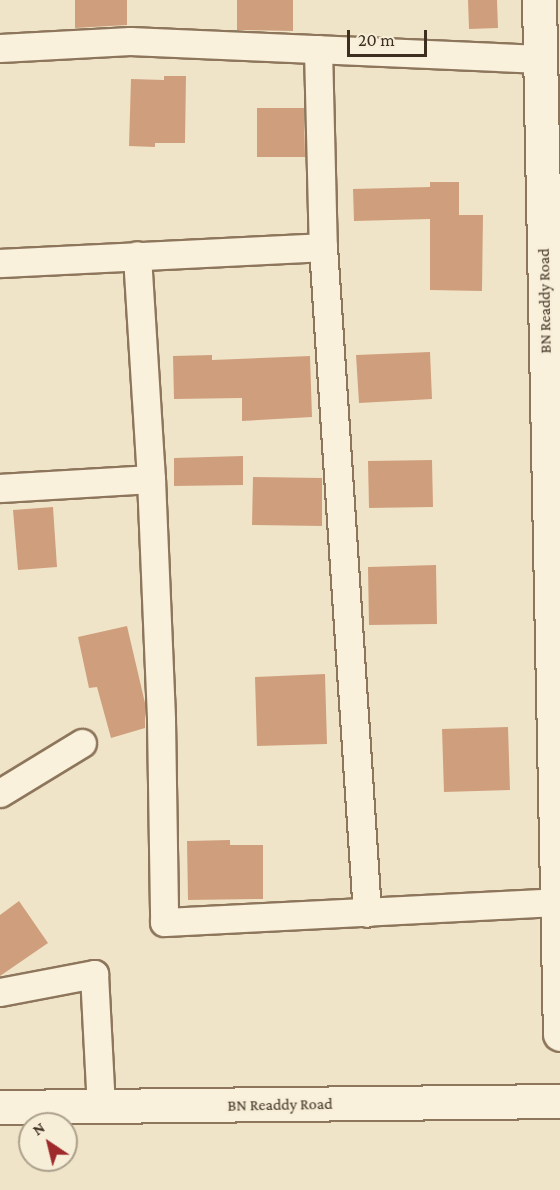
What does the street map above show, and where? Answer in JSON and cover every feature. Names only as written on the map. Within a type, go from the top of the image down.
[{"type":"street","name":"BN Readdy Road","points":[[539,0],[553,360],[560,1034]]},
{"type":"street","points":[[0,48],[130,41],[541,59]]},
{"type":"street","points":[[318,49],[323,246],[367,913]]},
{"type":"street","points":[[0,263],[323,246]]},
{"type":"street","points":[[138,255],[151,479],[161,720],[164,922],[557,902]]},
{"type":"street","points":[[0,488],[151,479]]},
{"type":"street","points":[[0,793],[82,743]]},
{"type":"street","points":[[0,992],[94,974],[101,1107]]},
{"type":"street","name":"BN Readdy Road","points":[[0,1107],[560,1101]]},
{"type":"building","points":[[75,0],[127,0],[127,25],[75,28]]},
{"type":"building","points":[[237,0],[293,0],[293,31],[237,30]]},
{"type":"building","points":[[468,0],[497,0],[498,28],[469,29]]},
{"type":"building","points":[[164,76],[186,76],[185,143],[155,143],[155,147],[129,146],[131,79],[164,80]]},
{"type":"building","points":[[257,108],[304,108],[305,157],[257,157]]},
{"type":"building","points":[[430,182],[459,182],[459,215],[483,215],[482,291],[430,290],[430,219],[354,221],[353,189],[430,187]]},
{"type":"building","points":[[430,352],[432,399],[359,403],[356,355]]},
{"type":"building","points":[[212,355],[212,360],[310,356],[312,417],[242,421],[242,398],[174,399],[173,356]]},
{"type":"building","points":[[243,456],[243,485],[174,486],[174,458]]},
{"type":"building","points":[[432,460],[433,507],[369,508],[368,461]]},
{"type":"building","points":[[253,477],[322,478],[322,526],[252,525]]},
{"type":"building","points":[[53,507],[57,567],[18,570],[13,510]]},
{"type":"building","points":[[436,565],[437,624],[369,625],[368,567]]},
{"type":"building","points":[[127,626],[145,703],[145,728],[111,738],[97,687],[89,688],[78,637]]},
{"type":"building","points":[[325,674],[327,744],[257,746],[255,677]]},
{"type":"building","points":[[508,727],[510,790],[444,792],[442,729]]},
{"type":"building","points":[[230,840],[230,845],[263,845],[263,899],[188,900],[187,841]]},
{"type":"building","points":[[19,901],[48,943],[0,976],[0,915]]}]
